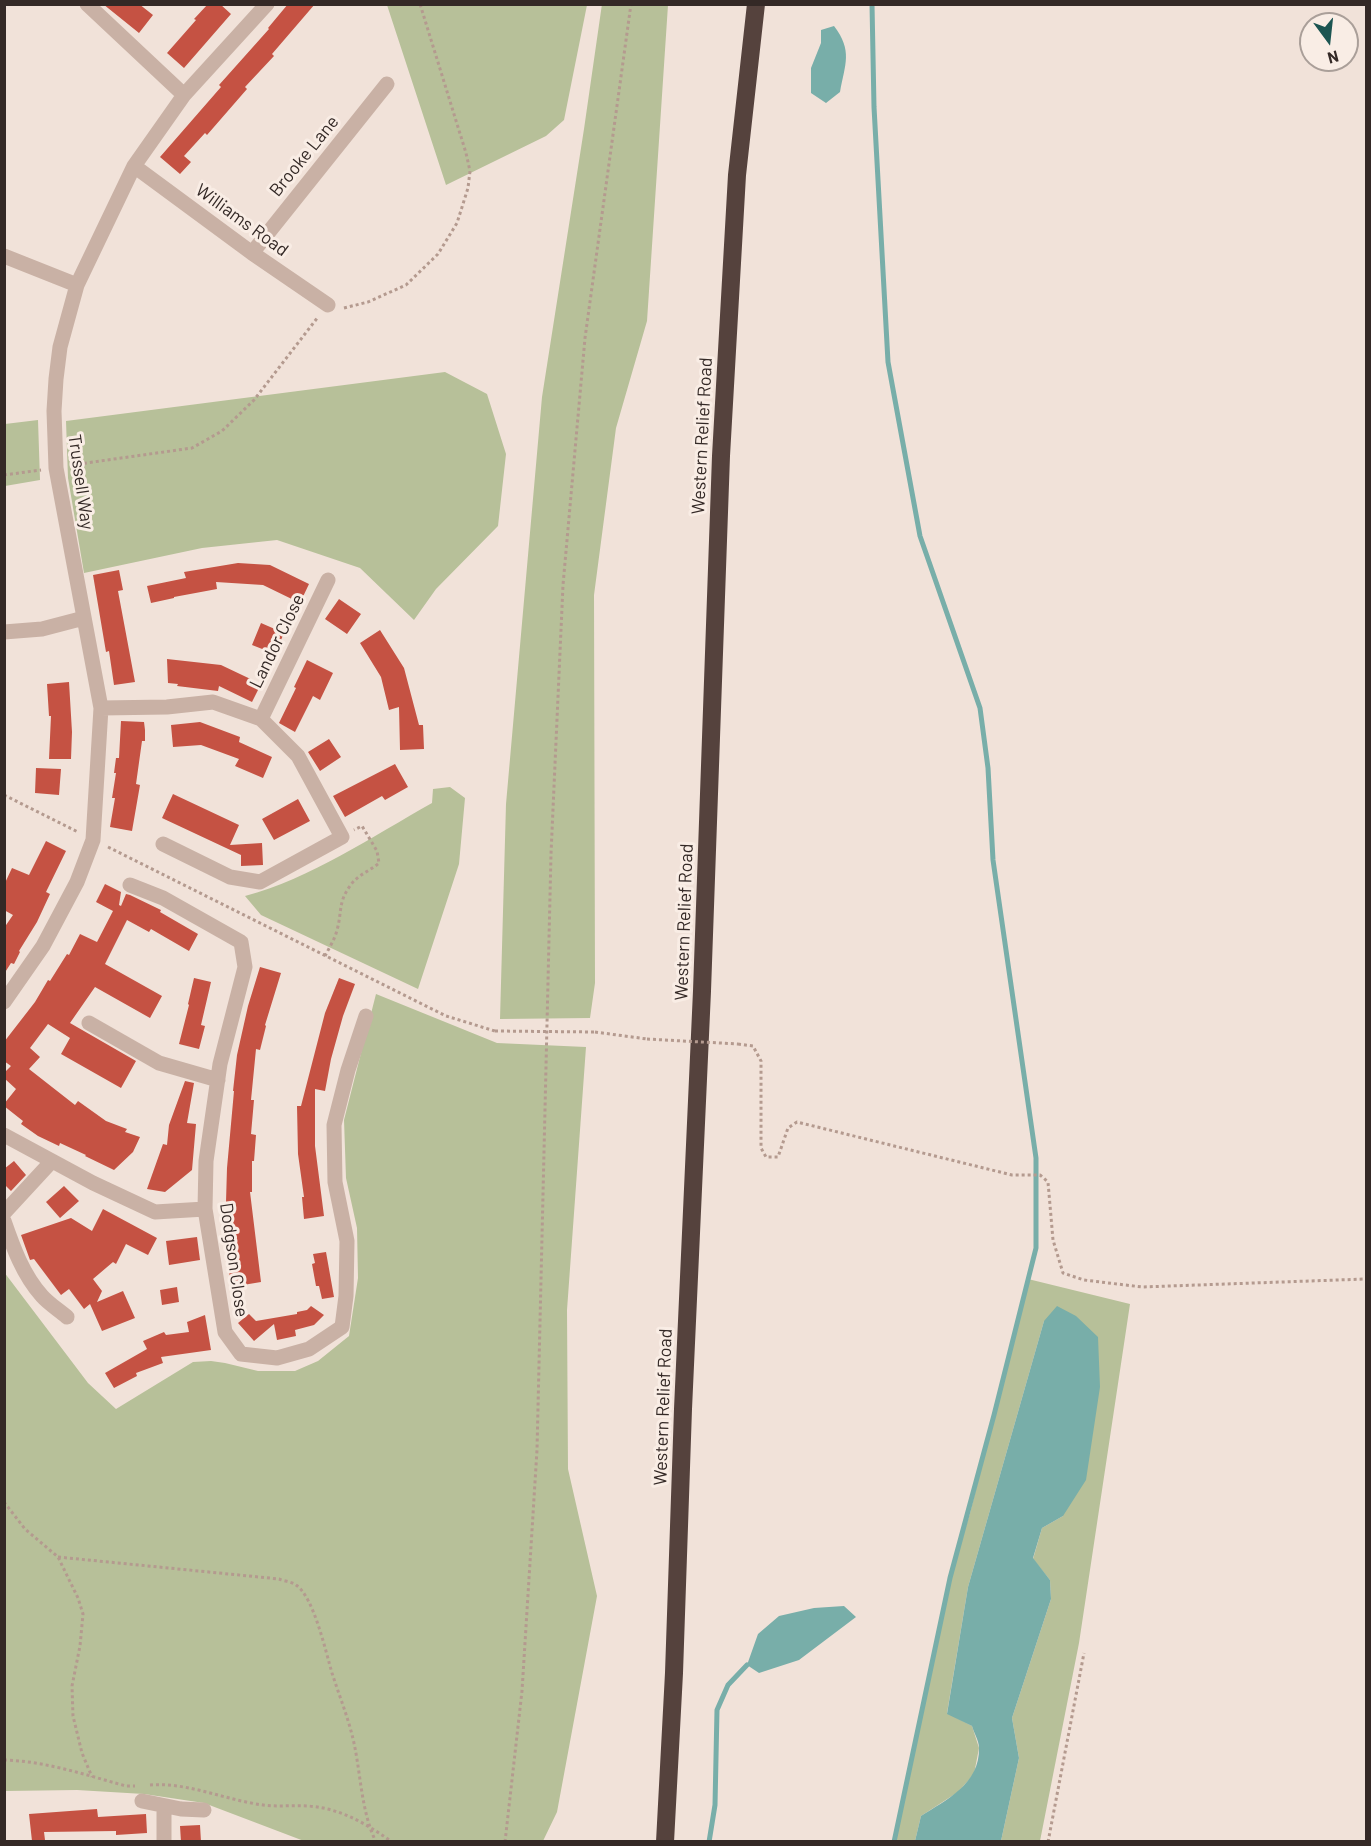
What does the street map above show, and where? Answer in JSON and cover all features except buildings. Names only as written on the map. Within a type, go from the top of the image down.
[{"type":"highway","name":"Western Relief Road","points":[[665,1842],[702,1003],[721,456],[737,175],[756,4]]},
{"type":"street","points":[[87,4],[184,95]]},
{"type":"street","name":"Trussell Way","points":[[7,994],[42,946],[77,882],[93,840],[101,708],[56,468],[54,411],[60,347],[77,285],[134,166],[184,95],[267,4]]},
{"type":"street","name":"Brooke Lane","points":[[252,252],[387,84]]},
{"type":"street","name":"Williams Road","points":[[134,166],[328,305]]},
{"type":"street","points":[[4,256],[77,285]]},
{"type":"street","name":"Landor Close","points":[[261,719],[328,580]]},
{"type":"street","points":[[4,632],[42,629],[84,618]]},
{"type":"street","points":[[101,708],[213,702],[261,719],[298,756],[342,837],[260,882],[230,877],[163,844]]},
{"type":"street","name":"Dodgson Close","points":[[130,885],[163,898],[241,942],[245,967],[220,1064],[206,1161],[205,1209],[225,1332],[241,1354],[277,1358],[309,1349],[342,1327],[346,1296],[347,1241],[335,1182],[334,1125],[348,1070],[366,1016]]},
{"type":"street","points":[[89,1023],[159,1063],[218,1080]]},
{"type":"street","points":[[4,1135],[155,1212],[205,1209]]},
{"type":"street","points":[[4,1213],[52,1161]]},
{"type":"street","points":[[4,1221],[26,1274],[42,1297],[67,1317]]},
{"type":"street","points":[[142,1802],[181,1809],[204,1810]]},
{"type":"street","points":[[164,1806],[164,1842]]},
{"type":"path","points":[[506,1842],[522,1691],[537,1450],[551,866],[563,585],[585,338],[631,4]]},
{"type":"path","points":[[4,795],[446,1016],[495,1031],[595,1032],[647,1039],[753,1046],[761,1061],[761,1148],[765,1157],[778,1157],[788,1128],[797,1122],[1012,1175],[1040,1175],[1048,1182],[1053,1240],[1063,1273],[1084,1280],[1142,1287],[1366,1279]]},
{"type":"path","points":[[325,956],[337,931],[340,906],[350,886],[358,876],[370,871],[379,863],[377,851],[362,826],[342,837]]},
{"type":"path","points":[[4,1502],[25,1529],[58,1557],[78,1598],[83,1614],[80,1646],[72,1686],[73,1716],[82,1753],[92,1777]]},
{"type":"path","points":[[58,1557],[279,1579],[297,1586],[308,1601],[322,1634],[355,1746],[368,1825],[376,1842]]},
{"type":"path","points":[[1048,1842],[1084,1653]]},
{"type":"path","points":[[4,1760],[29,1762],[126,1786],[162,1784],[263,1805],[311,1806],[338,1812],[368,1825],[392,1842]]},
{"type":"green space","points":[[602,4],[668,5],[647,321],[616,428],[594,595],[595,983],[590,1018],[500,1019],[506,804],[542,397]]},
{"type":"green space","points":[[387,5],[587,5],[564,120],[546,136],[446,185]]},
{"type":"green space","points":[[445,372],[487,394],[506,454],[498,526],[436,589],[414,620],[360,568],[277,540],[202,548],[84,573],[68,478],[66,421]]},
{"type":"green space","points":[[38,420],[40,480],[5,486],[5,424]]},
{"type":"green space","points":[[450,787],[465,798],[459,864],[418,989],[261,915],[245,896],[293,879],[341,856],[432,803],[433,789]]},
{"type":"green space","points":[[376,994],[497,1043],[586,1047],[567,1310],[568,1469],[597,1596],[557,1812],[543,1841],[304,1841],[204,1803],[144,1794],[77,1790],[5,1791],[4,1272],[88,1383],[116,1409],[193,1362],[211,1361],[258,1371],[295,1371],[318,1361],[349,1336],[358,1278],[357,1228],[346,1178],[344,1120]]},
{"type":"green space","points":[[1028,1279],[1130,1304],[1079,1643],[1040,1841],[1001,1841],[1019,1758],[1012,1718],[1051,1599],[1050,1580],[1033,1559],[1042,1528],[1063,1516],[1044,1321],[968,1587],[947,1713],[972,1726],[979,1748],[974,1774],[958,1792],[921,1816],[915,1841],[894,1842],[950,1578],[970,1513]]},
{"type":"water","points":[[834,26],[844,43],[846,58],[840,92],[826,103],[811,93],[811,68],[821,43],[821,30]]},
{"type":"water","points":[[1057,1306],[1076,1316],[1098,1337],[1100,1387],[1086,1480],[1063,1516],[1042,1528],[1033,1558],[1050,1580],[1051,1599],[1012,1718],[1019,1758],[1001,1841],[915,1841],[921,1816],[960,1790],[974,1772],[978,1761],[979,1745],[972,1726],[947,1714],[968,1587],[1044,1321]]},
{"type":"water","points":[[844,1606],[856,1617],[799,1660],[759,1673],[747,1665],[758,1634],[779,1616],[814,1608]]},
{"type":"waterway","points":[[872,4],[874,107],[888,362],[920,536],[980,708],[988,768],[993,860],[1036,1158],[1036,1248],[950,1578],[894,1842]]},
{"type":"waterway","points":[[709,1842],[715,1805],[717,1710],[728,1685],[747,1665]]}]
